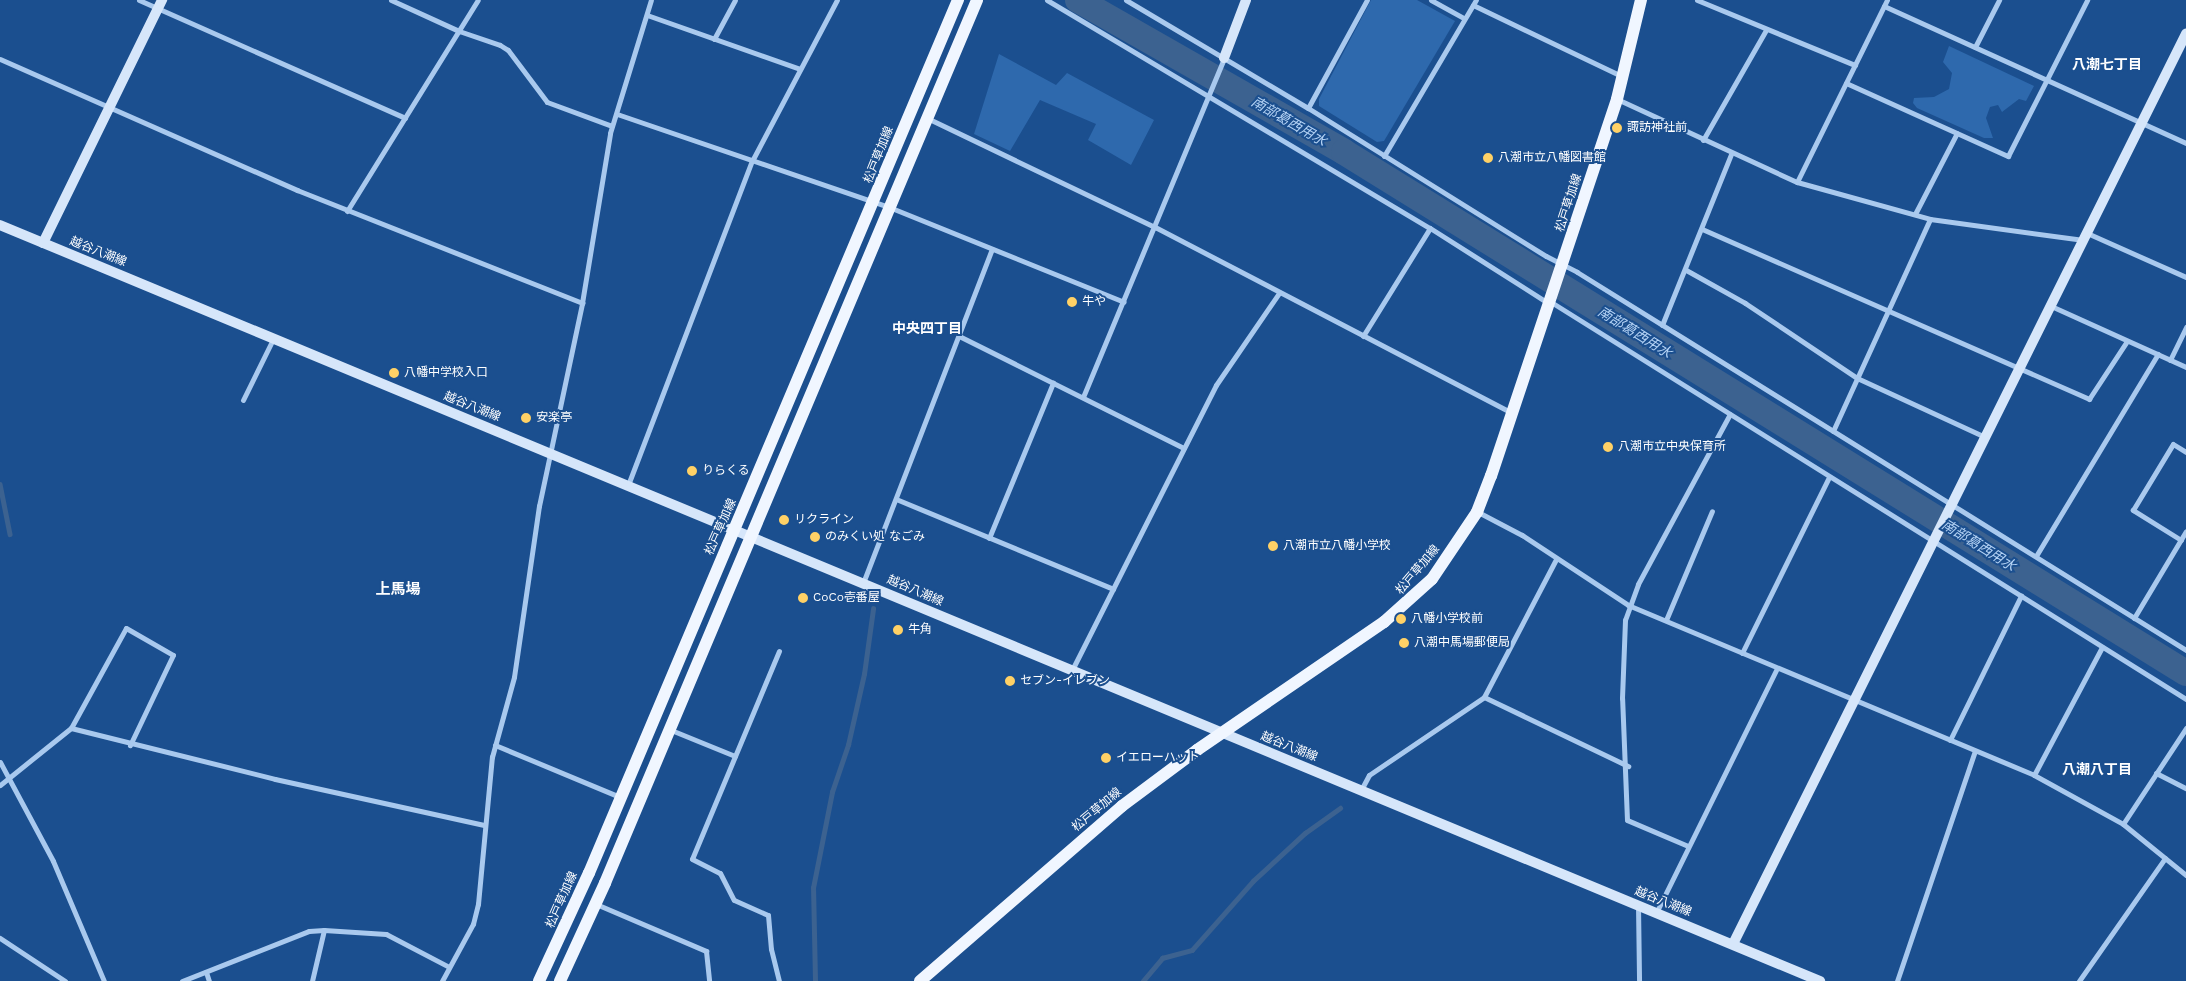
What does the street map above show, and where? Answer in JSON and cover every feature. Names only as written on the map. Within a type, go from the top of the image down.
[{"type":"main road","name":"松戸草加線","points":[[539,981],[735,529],[958,0]]},
{"type":"main road","points":[[560,981],[596,904],[977,0]]},
{"type":"main road","points":[[1224,58],[1246,0]]},
{"type":"main road","name":"松戸草加線","points":[[920,981],[1122,806],[1222,733],[1408,604],[1432,579],[1477,512],[1514,414],[1624,77],[1641,0]]},
{"type":"main road","points":[[43,243],[160,4]]},
{"type":"main road","points":[[1733,944],[2186,34]]},
{"type":"main road","name":"越谷八潮線","points":[[0,225],[1820,981]]},
{"type":"street","points":[[139,0],[160,4],[405,118]]},
{"type":"street","points":[[391,0],[459,31],[508,50],[547,102],[612,126]]},
{"type":"street","points":[[348,211],[478,0]]},
{"type":"street","points":[[442,981],[472,924],[476,910],[484,825],[496,745],[514,678],[539,506],[552,453],[582,303],[612,126],[651,0]]},
{"type":"street","points":[[714,39],[735,0]]},
{"type":"street","points":[[628,486],[752,161],[836,0]]},
{"type":"street","points":[[1047,0],[1551,301],[2186,699]]},
{"type":"street","points":[[1127,0],[1308,108],[1562,267],[1662,324],[2186,650]]},
{"type":"street","points":[[1308,108],[1367,0]]},
{"type":"street","points":[[1431,0],[1464,18]]},
{"type":"street","points":[[1697,0],[1855,65]]},
{"type":"street","points":[[1797,182],[1887,0]]},
{"type":"street","points":[[1975,46],[1999,0]]},
{"type":"street","points":[[1846,83],[2008,156],[2086,0]]},
{"type":"street","points":[[1384,156],[1475,2],[1624,77]]},
{"type":"street","points":[[1884,6],[2186,143]]},
{"type":"street","points":[[646,15],[800,69]]},
{"type":"street","points":[[1703,140],[1766,30]]},
{"type":"street","points":[[1083,397],[1224,58]]},
{"type":"street","points":[[0,59],[348,211],[582,303]]},
{"type":"street","points":[[1617,99],[1731,154],[1797,182],[1930,219],[2086,237],[2186,277]]},
{"type":"street","points":[[617,114],[889,206],[1124,302]]},
{"type":"street","points":[[926,118],[1155,227],[1514,414]]},
{"type":"street","points":[[1915,214],[1957,133]]},
{"type":"street","points":[[1662,324],[1686,270],[1731,154]]},
{"type":"street","points":[[1833,431],[1930,219]]},
{"type":"street","points":[[1363,336],[1430,228]]},
{"type":"street","points":[[1702,229],[2089,399],[2127,341]]},
{"type":"street","points":[[863,583],[992,249]]},
{"type":"street","points":[[1686,270],[1745,302],[1857,378],[1986,437]]},
{"type":"street","points":[[1072,671],[1216,386],[1279,293]]},
{"type":"street","points":[[2051,306],[2186,367]]},
{"type":"street","points":[[2170,360],[2186,327]]},
{"type":"street","points":[[958,336],[1184,448]]},
{"type":"street","points":[[243,400],[274,338]]},
{"type":"street","points":[[2036,556],[2158,354]]},
{"type":"street","points":[[989,538],[1054,383]]},
{"type":"street","points":[[1688,846],[1627,820],[1628,766],[1622,698],[1625,620],[1628,605],[1730,414]]},
{"type":"street","points":[[2180,540],[2133,510],[2174,444],[2186,452]]},
{"type":"street","points":[[1742,653],[1829,477]]},
{"type":"street","points":[[896,499],[1113,589]]},
{"type":"street","points":[[1666,620],[1712,511]]},
{"type":"street","points":[[1477,512],[1522,535],[1628,605],[2034,775],[2123,824],[2186,875]]},
{"type":"street","points":[[2134,618],[2186,531]]},
{"type":"street","points":[[1360,790],[1369,775],[1484,697],[1556,559]]},
{"type":"street","points":[[1950,740],[2021,596]]},
{"type":"street","points":[[0,785],[72,728],[126,628],[172,655],[130,745]]},
{"type":"street","points":[[2034,775],[2102,647]]},
{"type":"street","points":[[778,651],[692,859],[720,873],[734,900],[768,915],[771,949],[779,981]]},
{"type":"street","points":[[1656,912],[1777,668]]},
{"type":"street","points":[[1484,697],[1628,766]]},
{"type":"street","points":[[72,728],[130,745],[484,825]]},
{"type":"street","points":[[2123,824],[2186,728]]},
{"type":"street","points":[[670,729],[735,756]]},
{"type":"street","points":[[496,745],[620,797]]},
{"type":"street","points":[[1897,981],[1975,751]]},
{"type":"street","points":[[0,762],[53,860],[104,981]]},
{"type":"street","points":[[2156,773],[2186,788]]},
{"type":"street","points":[[2080,981],[2165,858]]},
{"type":"street","points":[[596,904],[706,951],[709,981]]},
{"type":"street","points":[[1638,905],[1639,981]]},
{"type":"street","points":[[182,981],[309,931],[324,930],[386,934],[449,967]]},
{"type":"street","points":[[312,981],[324,930]]},
{"type":"street","points":[[0,938],[65,981]]},
{"type":"street","points":[[206,972],[209,981]]},
{"type":"shaded area","points":[[1371,0],[1417,0],[1455,21],[1384,141],[1377,142],[1319,106],[1319,99]]},
{"type":"shaded area","points":[[1949,46],[2034,86],[2026,101],[2019,99],[2002,112],[1998,105],[1990,107],[1986,118],[1993,138],[1984,138],[1917,108],[1913,103],[1914,98],[1934,97],[1949,89],[1952,73],[1943,62]]},
{"type":"shaded area","points":[[999,54],[1056,85],[1067,73],[1154,120],[1131,165],[1088,140],[1096,124],[1040,100],[1010,151],[974,134]]},
{"type":"waterway","name":"南部葛西用水","points":[[1078,0],[1344,152],[2186,673]]},
{"type":"waterway","points":[[0,484],[10,534]]},
{"type":"waterway","points":[[815,981],[813,888],[832,792],[848,745],[864,674],[873,609]]},
{"type":"waterway","points":[[1143,981],[1162,958],[1192,950],[1253,881],[1305,833],[1340,808]]},
{"type":"place","name":"諏訪神社前","points":[[1617,128]]},
{"type":"place","name":"八潮市立八幡図書館","points":[[1488,158]]},
{"type":"place","name":"牛や","points":[[1072,302]]},
{"type":"place","name":"八幡中学校入口","points":[[394,373]]},
{"type":"place","name":"安楽亭","points":[[526,418]]},
{"type":"place","name":"八潮市立中央保育所","points":[[1608,447]]},
{"type":"place","name":"りらくる","points":[[692,471]]},
{"type":"place","name":"リクライン","points":[[784,520]]},
{"type":"place","name":"のみくい処 なごみ","points":[[815,537]]},
{"type":"place","name":"八潮市立八幡小学校","points":[[1273,546]]},
{"type":"place","name":"CoCo壱番屋","points":[[803,598]]},
{"type":"place","name":"八幡小学校前","points":[[1401,619]]},
{"type":"place","name":"牛角","points":[[898,630]]},
{"type":"place","name":"八潮中馬場郵便局","points":[[1404,643]]},
{"type":"place","name":"セブン-イレブン","points":[[1010,681]]},
{"type":"place","name":"イエローハット","points":[[1106,758]]},
{"type":"district","name":"八潮七丁目","points":[[2107,64]]},
{"type":"district","name":"中央四丁目","points":[[927,328]]},
{"type":"district","name":"上馬場","points":[[398,590]]},
{"type":"district","name":"八潮八丁目","points":[[2097,769]]}]
